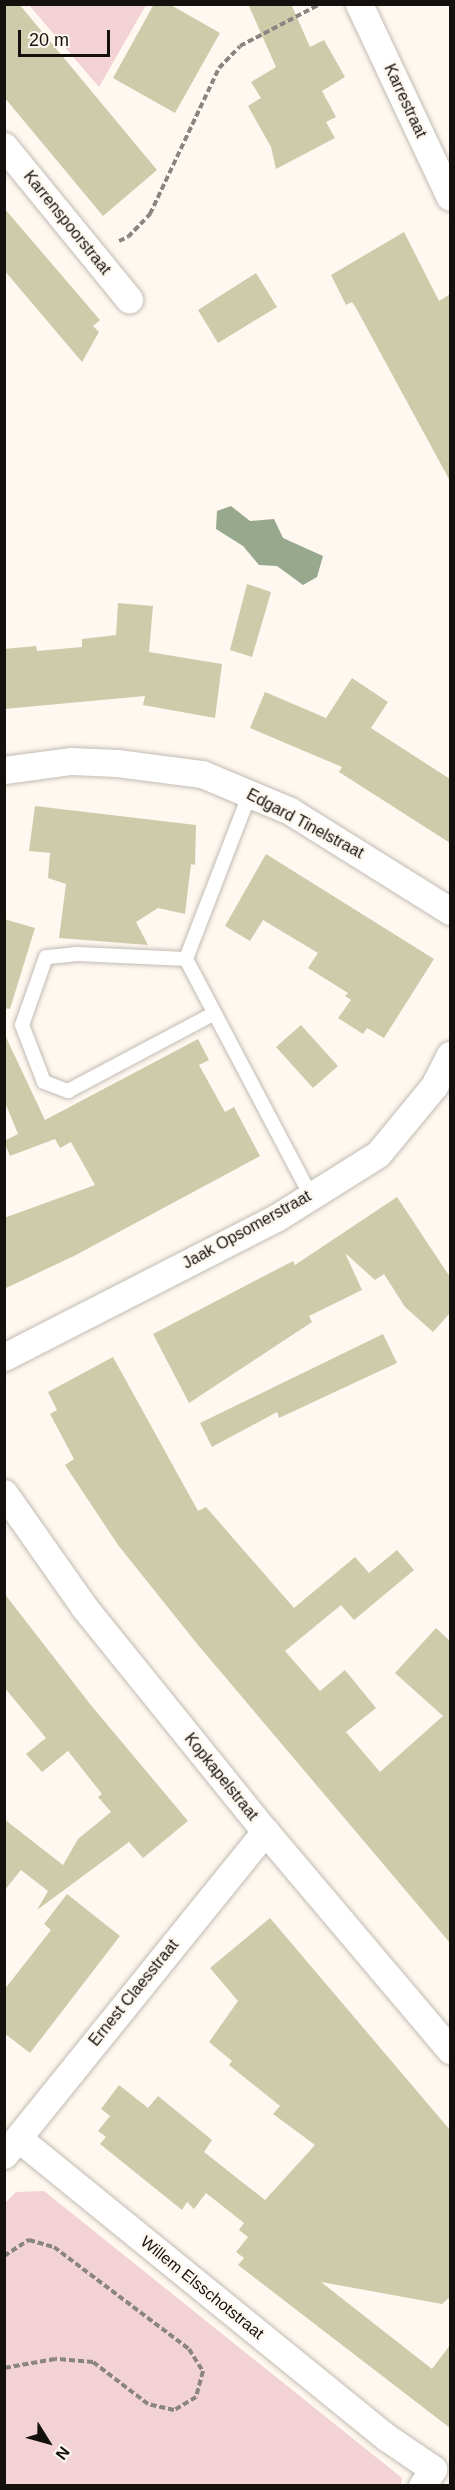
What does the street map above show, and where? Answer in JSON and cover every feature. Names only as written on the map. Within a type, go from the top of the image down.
[{"type":"street","name":"Karrestraat","points":[[359,4],[450,197]]},
{"type":"street","name":"Karrenspoorstraat","points":[[4,146],[129,299]]},
{"type":"street","name":"Edgard Tinelstraat","points":[[4,770],[71,761],[117,763],[202,774],[250,793],[337,838],[450,911]]},
{"type":"street","name":"Jaak Opsomerstraat","points":[[4,1357],[276,1218],[378,1154],[434,1086],[450,1055]]},
{"type":"street","name":"Kopkapelstraat","points":[[4,1493],[78,1599],[265,1831],[450,2050]]},
{"type":"street","name":"Ernest Claesstraat","points":[[11,2146],[265,1831]]},
{"type":"street","name":"Willem Elsschotstraat","points":[[11,2146],[386,2437],[433,2469],[422,2486]]},
{"type":"lane","points":[[250,793],[186,959],[311,1196]]},
{"type":"lane","points":[[186,959],[99,954],[46,957],[22,1025],[44,1082],[68,1090],[215,1013]]},
{"type":"path","points":[[91,253],[128,237],[150,214],[219,68],[240,46],[321,4]]},
{"type":"path","points":[[4,2256],[29,2240],[54,2247],[189,2349],[203,2371],[196,2397],[174,2410],[148,2404],[93,2362],[55,2359],[4,2368]]},
{"type":"shaded area","points":[[29,5],[146,5],[99,87]]},
{"type":"shaded area","points":[[231,506],[250,521],[274,519],[283,538],[323,556],[317,577],[303,585],[277,566],[259,565],[243,546],[216,529],[217,511]]},
{"type":"shaded area","points":[[44,2191],[402,2478],[401,2485],[5,2485],[5,2203],[16,2192]]},
{"type":"building","points":[[4,4],[19,4],[157,170],[103,216],[4,97]]},
{"type":"building","points":[[154,4],[169,4],[220,33],[175,113],[113,78]]},
{"type":"building","points":[[248,4],[291,4],[310,47],[324,40],[345,77],[322,91],[336,117],[326,122],[335,138],[276,169],[271,147],[248,106],[261,98],[251,82],[276,67]]},
{"type":"building","points":[[4,208],[100,320],[93,326],[99,332],[82,362],[4,270]]},
{"type":"building","points":[[404,232],[439,301],[450,294],[450,481],[356,308],[352,302],[346,305],[331,275]]},
{"type":"building","points":[[256,273],[277,307],[218,343],[198,310]]},
{"type":"building","points":[[247,584],[271,592],[252,657],[230,650]]},
{"type":"building","points":[[118,603],[153,606],[149,652],[222,664],[215,718],[143,705],[145,696],[4,709],[4,649],[36,646],[37,651],[82,647],[82,639],[116,635]]},
{"type":"building","points":[[352,678],[388,702],[371,728],[450,779],[450,843],[339,772],[342,767],[250,728],[265,692],[326,718]]},
{"type":"building","points":[[35,806],[196,825],[195,865],[191,864],[185,914],[158,908],[136,922],[148,945],[59,938],[66,884],[48,878],[50,853],[29,851]]},
{"type":"building","points":[[266,854],[434,959],[384,1038],[367,1028],[363,1034],[338,1018],[351,1000],[345,996],[348,993],[308,968],[318,953],[263,920],[250,941],[225,926]]},
{"type":"building","points":[[4,919],[35,928],[10,1009],[4,1008]]},
{"type":"building","points":[[301,1025],[338,1066],[313,1088],[276,1047]]},
{"type":"building","points":[[4,1033],[45,1120],[198,1039],[209,1060],[199,1065],[225,1112],[234,1107],[260,1156],[76,1255],[4,1289],[4,1218],[95,1185],[71,1142],[60,1148],[55,1139],[10,1156],[4,1141],[18,1134],[4,1100]]},
{"type":"building","points":[[397,1197],[450,1277],[450,1313],[433,1332],[405,1307],[384,1274],[375,1280],[345,1253],[362,1290],[309,1316],[312,1322],[189,1403],[153,1334],[293,1261],[295,1265]]},
{"type":"building","points":[[383,1334],[397,1363],[279,1418],[277,1412],[212,1447],[200,1423]]},
{"type":"building","points":[[113,1357],[198,1511],[206,1507],[294,1608],[355,1557],[369,1573],[397,1550],[414,1570],[354,1620],[341,1605],[285,1651],[320,1691],[345,1670],[376,1708],[346,1732],[380,1772],[443,1716],[395,1673],[436,1628],[450,1641],[450,1943],[198,1645],[118,1545],[65,1465],[74,1459],[50,1414],[57,1410],[48,1392]]},
{"type":"building","points":[[4,1593],[90,1704],[188,1821],[143,1858],[129,1842],[37,1910],[48,1891],[21,1870],[4,1891],[4,1819],[63,1865],[78,1839],[111,1812],[98,1797],[102,1794],[68,1751],[42,1772],[26,1754],[46,1738],[4,1687]]},
{"type":"building","points":[[67,1894],[120,1936],[30,2053],[4,2033],[4,1990],[51,1930],[44,1924]]},
{"type":"building","points":[[270,1918],[450,2130],[450,2297],[442,2304],[321,2282],[432,2369],[450,2345],[450,2428],[238,2265],[244,2258],[236,2252],[248,2237],[239,2230],[244,2223],[206,2193],[194,2209],[187,2202],[182,2210],[100,2144],[106,2137],[98,2131],[110,2116],[101,2109],[119,2085],[148,2108],[158,2096],[212,2140],[204,2152],[265,2200],[315,2145],[273,2114],[280,2106],[229,2065],[232,2061],[209,2042],[238,2001],[210,1968]]}]
